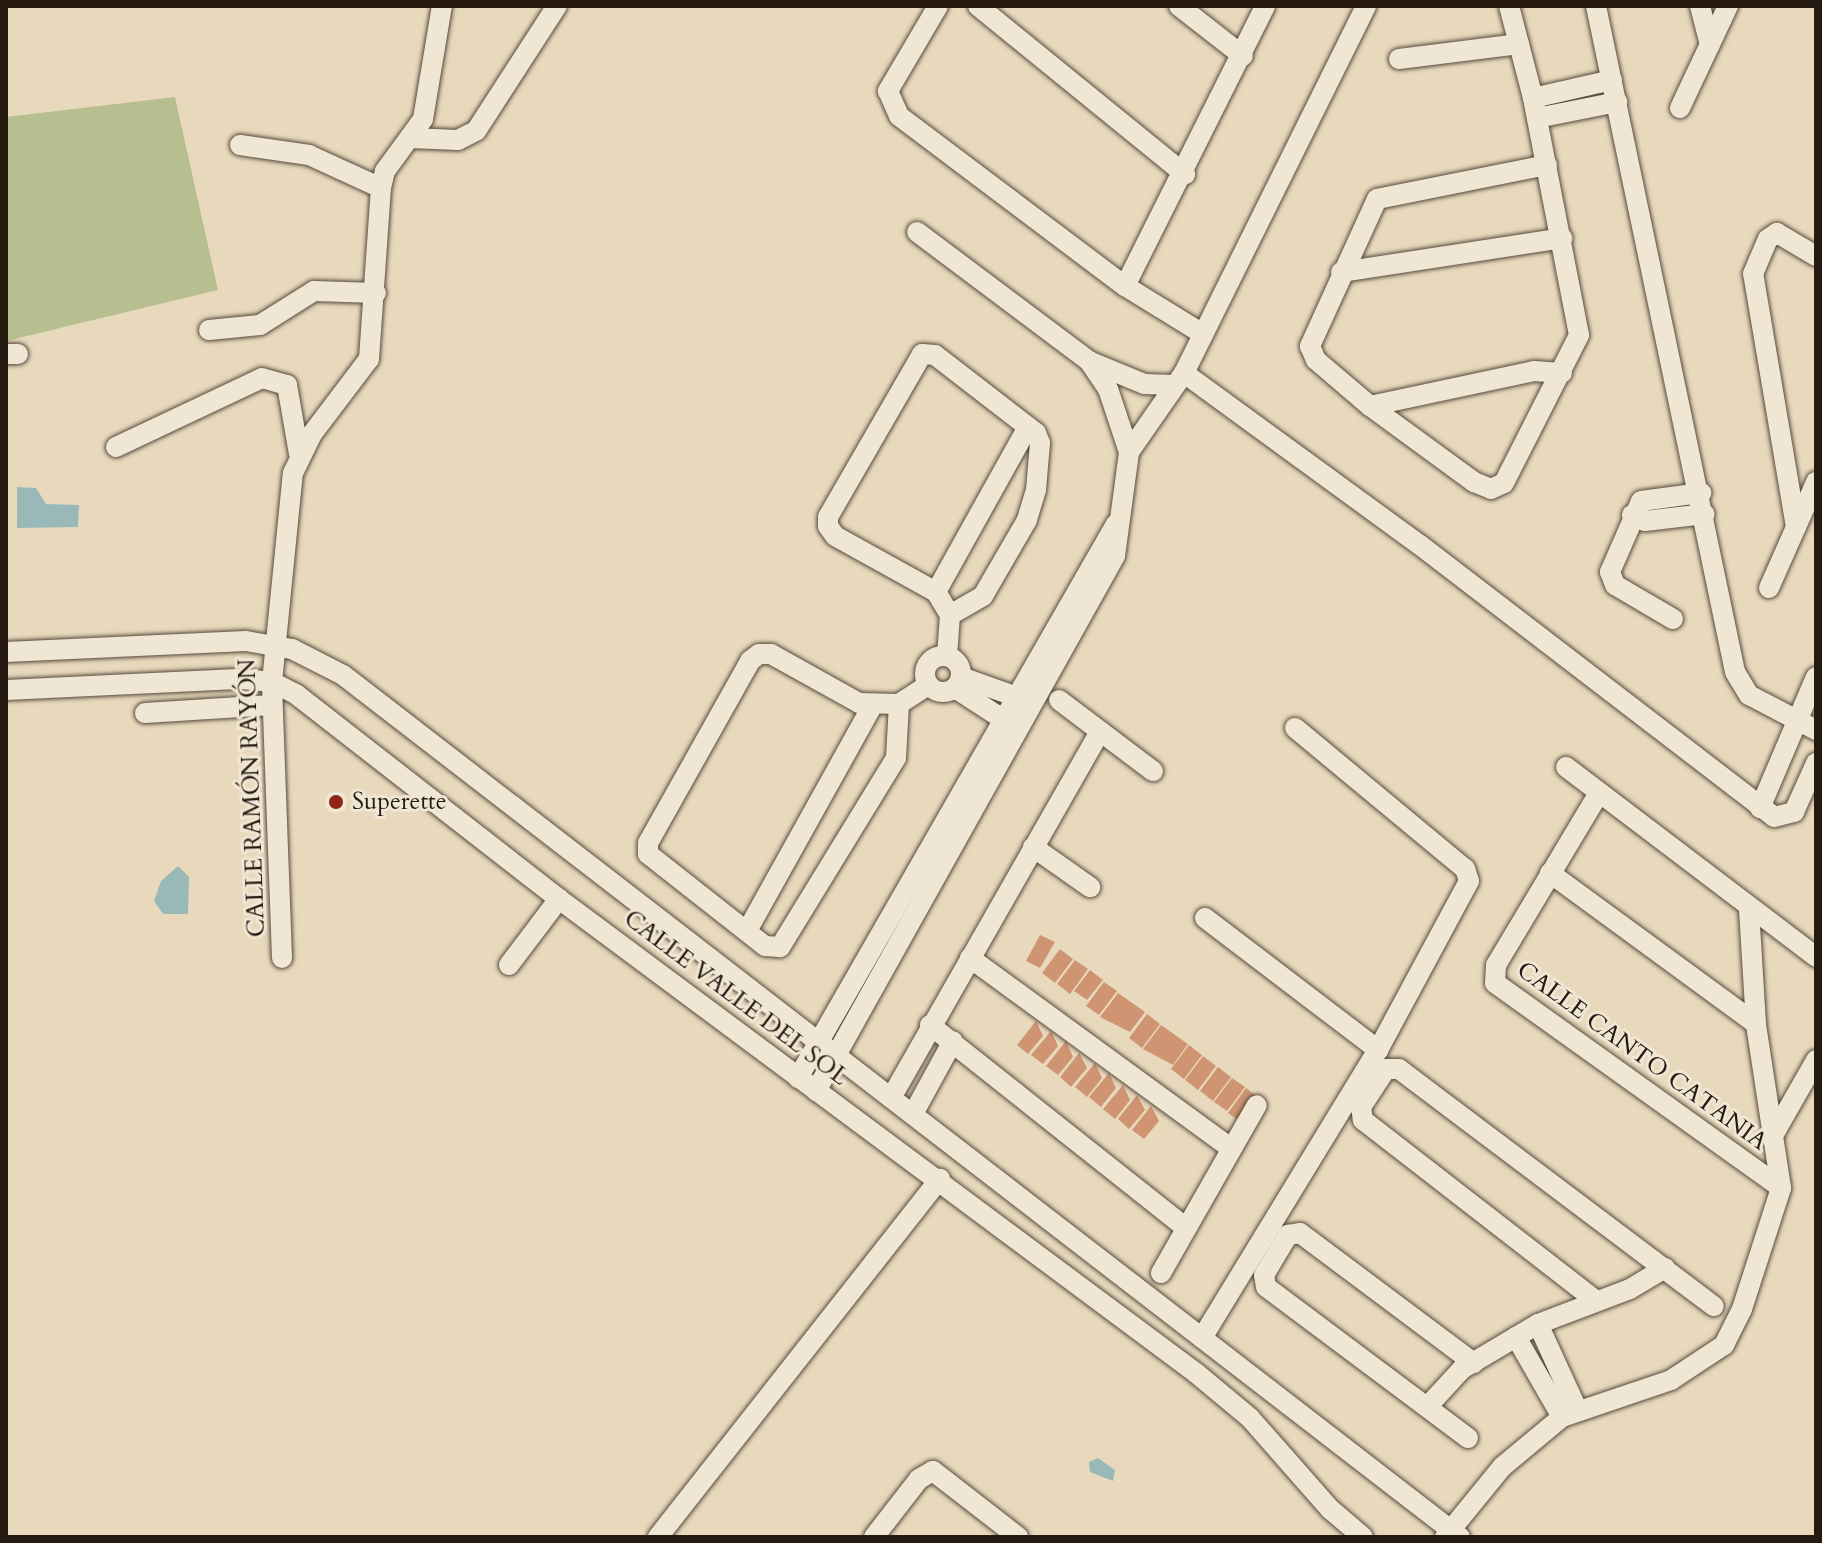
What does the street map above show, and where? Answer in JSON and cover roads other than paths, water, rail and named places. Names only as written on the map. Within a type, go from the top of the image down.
[{"type":"street","name":"CALLE RAMÓN RAYÓN","points":[[282,958],[272,682],[274,644],[299,454],[369,359],[381,188],[385,171],[423,119],[442,6]]},
{"type":"street","points":[[410,138],[458,140],[476,131],[557,6]]},
{"type":"street","points":[[938,6],[888,91],[899,116],[1125,286],[1203,334]]},
{"type":"street","points":[[978,6],[1185,174]]},
{"type":"street","points":[[1179,6],[1243,56]]},
{"type":"street","points":[[1125,286],[1185,174],[1265,6]]},
{"type":"street","points":[[798,1078],[1025,699],[1115,556],[1116,524],[1129,452],[1179,379],[1203,334],[1366,6]]},
{"type":"street","points":[[1509,6],[1535,108],[1547,165],[1562,238],[1579,335],[1504,483],[1491,489],[1474,482],[1370,406],[1316,360],[1310,346],[1341,272],[1377,199],[1547,165]]},
{"type":"street","points":[[1596,6],[1740,685],[1762,704],[1816,730]]},
{"type":"street","points":[[1700,6],[1710,45]]},
{"type":"street","points":[[1680,108],[1728,6]]},
{"type":"street","points":[[1399,59],[1519,44]]},
{"type":"street","points":[[1535,108],[1612,80]]},
{"type":"street","points":[[1535,108],[1617,102]]},
{"type":"street","points":[[240,145],[309,155],[381,188]]},
{"type":"street","points":[[917,232],[1089,361],[1144,384],[1179,379],[1420,545],[1774,817],[1794,812],[1816,763]]},
{"type":"street","points":[[1796,527],[1753,274],[1768,239],[1777,233],[1816,256]]},
{"type":"street","points":[[1341,272],[1562,238]]},
{"type":"street","points":[[209,330],[260,325],[314,291],[376,293]]},
{"type":"street","points":[[947,656],[950,615],[936,592],[835,536],[828,526],[828,517],[906,376],[922,354],[935,355],[1028,427],[1040,443],[1033,506],[983,596],[950,615]]},
{"type":"street","points":[[1089,361],[1108,389],[1129,452]]},
{"type":"street","points":[[1370,406],[1534,371],[1562,373]]},
{"type":"street","points":[[116,447],[262,378],[287,385],[299,454]]},
{"type":"street","points":[[936,592],[1028,427]]},
{"type":"street","points":[[1769,588],[1816,482]]},
{"type":"street","points":[[1673,619],[1611,579],[1632,515],[1641,501],[1701,493]]},
{"type":"street","points":[[1632,515],[1645,521],[1705,514]]},
{"type":"street","points":[[6,652],[274,644],[343,675],[1202,1338],[1452,1535],[1502,1467],[1570,1413],[1671,1380],[1724,1345],[1747,1295],[1781,1188],[1775,1132],[1756,1024],[1749,910]]},
{"type":"street","points":[[899,704],[896,758],[786,944],[773,949],[650,858],[647,849],[735,687],[750,661],[759,654],[771,654],[859,703],[899,704],[928,685]]},
{"type":"street","points":[[928,685],[925,667],[934,657],[947,656],[956,661],[958,683],[1010,724]]},
{"type":"street","points":[[1760,808],[1816,677]]},
{"type":"street","points":[[6,690],[272,682]]},
{"type":"street","name":"CALLE VALLE DEL SOL","points":[[272,682],[327,717],[559,899],[798,1078],[940,1179],[1196,1373],[1250,1418],[1330,1509],[1363,1537]]},
{"type":"street","points":[[928,685],[944,692],[958,683],[1025,699]]},
{"type":"street","points":[[1059,700],[1153,771]]},
{"type":"street","points":[[145,713],[272,705]]},
{"type":"street","points":[[747,931],[873,705]]},
{"type":"street","points":[[816,1091],[1010,724]]},
{"type":"street","points":[[1202,1338],[1378,1050],[1465,890],[1468,875],[1295,728]]},
{"type":"street","points":[[891,1098],[1100,731]]},
{"type":"street","points":[[1566,767],[1749,910],[1816,957]]},
{"type":"street","name":"CALLE CANTO CATANIA","points":[[1599,793],[1496,965],[1495,983],[1781,1188]]},
{"type":"street","points":[[1033,847],[1090,887]]},
{"type":"street","points":[[1550,873],[1756,1024]]},
{"type":"street","points":[[509,965],[559,899]]},
{"type":"street","points":[[1205,918],[1378,1050]]},
{"type":"street","points":[[970,958],[1231,1148]]},
{"type":"street","points":[[930,1025],[1025,1096],[1057,1130],[1186,1228]]},
{"type":"street","points":[[913,1114],[953,1041]]},
{"type":"street","points":[[1775,1132],[1816,1060]]},
{"type":"street","points":[[1595,1300],[1363,1120],[1361,1107],[1386,1069],[1399,1069],[1714,1306]]},
{"type":"street","points":[[1161,1273],[1257,1105]]},
{"type":"street","points":[[658,1537],[940,1179]]},
{"type":"street","points":[[1468,1438],[1266,1287],[1264,1275],[1288,1235],[1305,1235],[1474,1363]]},
{"type":"street","points":[[1427,1407],[1474,1363],[1538,1324],[1630,1289],[1665,1268]]},
{"type":"street","points":[[1538,1324],[1570,1413]]},
{"type":"street","points":[[1516,1337],[1570,1413]]},
{"type":"street","points":[[874,1537],[919,1479],[933,1471],[1018,1536]]},
{"type":"water","points":[[17,487],[36,488],[46,504],[79,505],[78,527],[17,528]]},
{"type":"water","points":[[178,866],[189,877],[188,914],[163,914],[154,901],[161,881]]},
{"type":"water","points":[[1098,1458],[1115,1470],[1113,1481],[1090,1472],[1089,1462]]},
{"type":"place","name":"Superette","points":[[336,802]]}]
